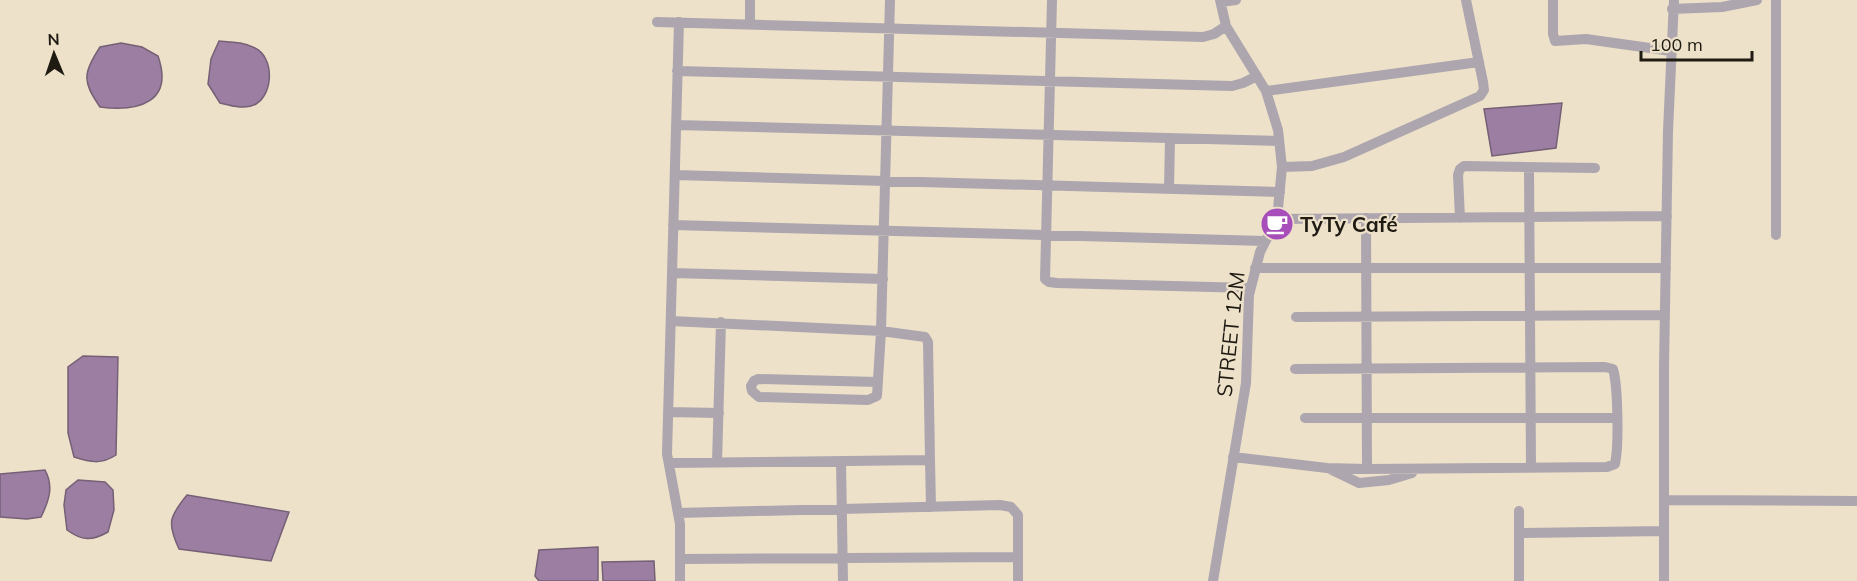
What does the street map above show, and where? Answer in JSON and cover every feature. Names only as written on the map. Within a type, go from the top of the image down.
[{"type":"street","points":[[750,0],[750,23]]},
{"type":"street","points":[[878,381],[758,379],[751,386],[759,397],[852,401],[868,400],[877,396],[878,381],[881,331],[883,279],[890,0]]},
{"type":"street","points":[[1052,0],[1045,279],[1049,282],[1250,288]]},
{"type":"street","points":[[1220,1],[1236,0]]},
{"type":"street","points":[[1282,167],[1312,166],[1344,157],[1480,96],[1484,90],[1466,0]]},
{"type":"street","points":[[1553,0],[1553,34],[1556,42],[1586,39],[1671,51]]},
{"type":"street","points":[[1664,581],[1665,315],[1673,4],[1727,6],[1757,0]]},
{"type":"street","points":[[1776,0],[1776,235]]},
{"type":"street","name":"STREET 12M","points":[[1213,581],[1246,383],[1250,288],[1265,241],[1277,219],[1282,167],[1279,141],[1266,91],[1226,26],[1220,1]]},
{"type":"street","points":[[657,22],[1203,37],[1214,34],[1226,26]]},
{"type":"street","points":[[679,22],[667,454],[678,513],[680,581]]},
{"type":"street","points":[[1266,91],[1479,62]]},
{"type":"street","points":[[677,71],[1232,86],[1257,76]]},
{"type":"street","points":[[676,125],[1279,141]]},
{"type":"street","points":[[1169,189],[1170,138]]},
{"type":"street","points":[[1460,218],[1458,175],[1464,166],[1595,168]]},
{"type":"street","points":[[1529,168],[1531,467]]},
{"type":"street","points":[[675,175],[1280,192]]},
{"type":"street","points":[[1277,219],[1667,216]]},
{"type":"street","points":[[1366,218],[1367,469]]},
{"type":"street","points":[[673,225],[1265,241]]},
{"type":"street","points":[[1255,268],[1666,268]]},
{"type":"street","points":[[672,273],[883,279]]},
{"type":"street","points":[[1296,317],[1665,315]]},
{"type":"street","points":[[671,321],[881,331],[925,336],[928,342],[931,507]]},
{"type":"street","points":[[717,462],[721,322]]},
{"type":"street","points":[[1233,457],[1327,468],[1367,469],[1607,467],[1615,464],[1617,456],[1613,369],[1605,367],[1295,369]]},
{"type":"street","points":[[668,412],[719,412]]},
{"type":"street","points":[[1305,418],[1616,417]]},
{"type":"street","points":[[669,463],[930,460]]},
{"type":"street","points":[[841,461],[843,581]]},
{"type":"street","points":[[1327,468],[1359,483],[1389,480],[1425,469]]},
{"type":"street","points":[[1664,500],[1857,501]]},
{"type":"street","points":[[678,513],[1000,505],[1011,507],[1018,515],[1018,581]]},
{"type":"street","points":[[1519,511],[1519,581]]},
{"type":"street","points":[[1519,533],[1664,531]]},
{"type":"street","points":[[680,559],[1017,557]]},
{"type":"shaded area","points":[[219,41],[251,46],[266,59],[269,84],[262,99],[256,104],[243,107],[220,103],[208,84],[211,59]]},
{"type":"shaded area","points":[[121,43],[142,47],[158,56],[162,72],[161,84],[157,94],[150,101],[140,105],[128,108],[100,107],[88,84],[90,64],[100,47]]},
{"type":"shaded area","points":[[1562,103],[1556,148],[1492,156],[1484,109]]},
{"type":"shaded area","points":[[83,356],[118,357],[116,455],[100,461],[74,457],[68,433],[68,367]]},
{"type":"shaded area","points":[[45,470],[50,488],[41,517],[27,519],[0,517],[0,474]]},
{"type":"shaded area","points":[[78,480],[105,482],[113,490],[114,510],[108,532],[97,537],[82,538],[67,530],[64,505],[66,490]]},
{"type":"shaded area","points":[[187,495],[289,512],[271,561],[179,549],[173,533],[172,520],[176,509]]},
{"type":"shaded area","points":[[598,547],[598,581],[539,581],[535,576],[539,550]]},
{"type":"shaded area","points":[[654,561],[655,581],[603,581],[602,562]]},
{"type":"place","name":"TyTy Café","points":[[1277,224]]}]
